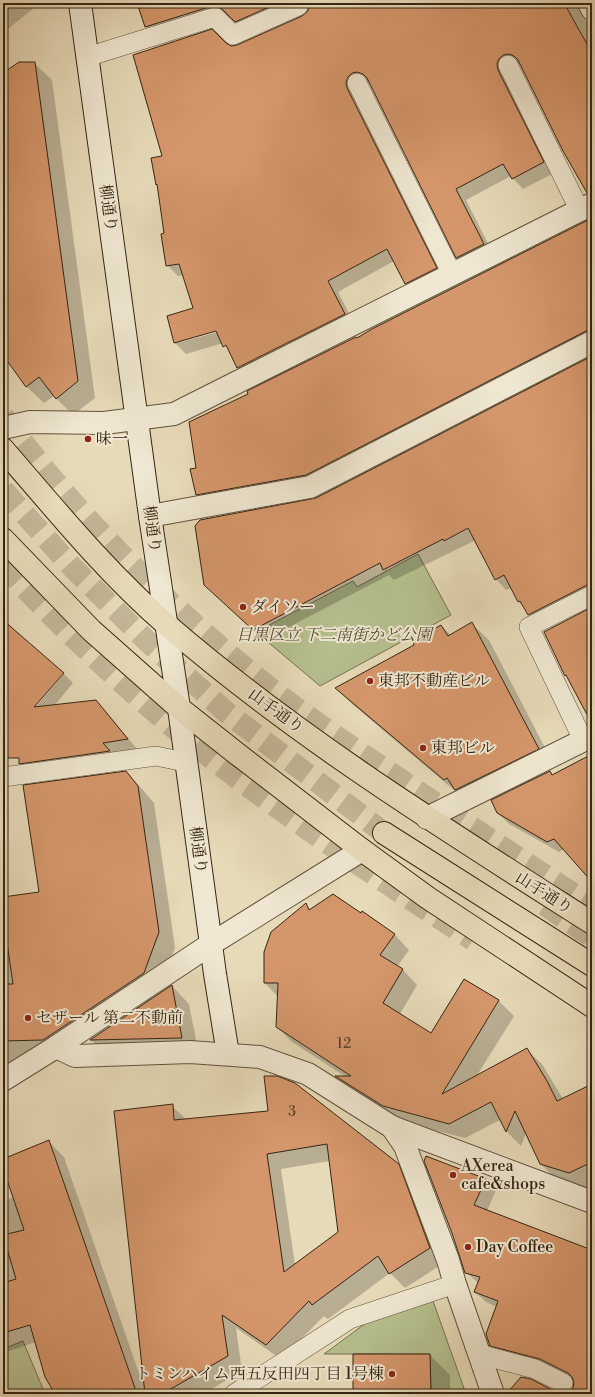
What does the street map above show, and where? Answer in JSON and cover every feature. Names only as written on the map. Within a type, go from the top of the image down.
[{"type":"main road","name":"山手通り","points":[[3,449],[55,510],[117,577],[166,624],[252,694],[331,752],[427,818],[592,923]]},
{"type":"main road","points":[[3,539],[10,548],[91,630],[179,708],[362,850],[428,898],[592,1006]]},
{"type":"main road","points":[[384,833],[592,965]]},
{"type":"street","name":"柳通り","points":[[80,3],[150,516],[228,1054]]},
{"type":"street","points":[[588,3],[592,10]]},
{"type":"street","points":[[3,428],[30,422],[104,423],[137,420],[174,414],[586,207]]},
{"type":"street","points":[[150,516],[310,487],[592,342]]},
{"type":"street","points":[[427,818],[588,738]]},
{"type":"street","points":[[3,1080],[56,1047],[211,944],[362,850]]},
{"type":"street","points":[[56,1047],[75,1056],[190,1052],[260,1057],[308,1074],[392,1127],[592,1202]]},
{"type":"street","points":[[392,1127],[404,1146],[448,1260],[493,1394]]},
{"type":"lane","points":[[87,56],[215,17],[233,35],[298,6]]},
{"type":"lane","points":[[508,65],[586,207]]},
{"type":"lane","points":[[357,83],[452,274]]},
{"type":"lane","points":[[588,738],[529,627],[592,595]]},
{"type":"lane","points":[[3,777],[156,756],[186,762]]},
{"type":"lane","points":[[234,1394],[350,1319],[455,1284]]},
{"type":"lane","points":[[479,1354],[535,1370],[563,1383]]},
{"type":"green space","name":"目黒区立 下二南街かど公園","points":[[418,554],[451,615],[320,686],[256,632],[353,581],[357,587]]},
{"type":"green space","points":[[433,1301],[466,1394],[431,1394],[430,1354],[324,1354],[370,1320]]},
{"type":"green space","points":[[23,1341],[45,1394],[3,1394],[3,1349]]},
{"type":"building","points":[[137,3],[278,3],[235,22],[218,6],[212,6],[145,27]]},
{"type":"building","points":[[308,3],[564,3],[592,53],[592,192],[587,193],[563,151],[518,60],[509,54],[503,55],[497,64],[498,70],[544,162],[512,179],[503,164],[456,189],[484,244],[456,258],[367,78],[363,74],[357,72],[352,73],[348,77],[346,83],[347,88],[437,268],[405,284],[387,249],[328,281],[345,314],[237,368],[226,345],[223,347],[216,331],[174,343],[167,316],[193,308],[179,264],[166,266],[161,234],[164,233],[157,184],[156,185],[151,158],[162,156],[133,55],[212,29],[226,43],[231,46],[237,45],[302,16],[309,8]]},
{"type":"building","points":[[19,62],[35,62],[78,381],[56,399],[39,377],[26,387],[3,355],[3,73]]},
{"type":"building","points":[[592,218],[592,330],[586,331],[306,475],[196,495],[190,469],[196,468],[189,422],[248,394],[247,391],[356,337],[357,338]]},
{"type":"building","points":[[592,356],[592,584],[587,585],[528,615],[520,601],[518,602],[504,575],[495,580],[468,528],[444,541],[443,539],[383,570],[380,563],[253,630],[204,585],[195,526],[200,520],[316,498]]},
{"type":"building","points":[[592,607],[592,724],[566,675],[565,676],[544,632]]},
{"type":"building","points":[[3,620],[64,673],[34,707],[96,700],[128,739],[103,743],[110,751],[19,764],[19,758],[3,758]]},
{"type":"building","points":[[472,622],[539,749],[455,790],[447,778],[444,780],[335,688],[414,645],[413,641],[441,625],[448,636]]},
{"type":"building","points":[[592,754],[592,882],[554,839],[547,842],[497,813],[491,800],[550,771],[552,775]]},
{"type":"building","points":[[126,771],[138,786],[159,932],[144,973],[43,1040],[3,1041],[3,984],[13,984],[3,915],[3,897],[39,892],[23,785]]},
{"type":"building","points":[[333,894],[361,913],[362,911],[395,934],[380,955],[403,969],[383,1003],[431,1033],[464,979],[499,1000],[442,1094],[527,1048],[557,1101],[592,1084],[592,1162],[569,1173],[540,1164],[515,1111],[506,1132],[491,1102],[449,1124],[383,1106],[335,1076],[351,1076],[276,1027],[278,983],[264,983],[264,952],[271,932],[306,903],[309,910]]},
{"type":"building","points":[[172,985],[182,1038],[90,1040]]},
{"type":"building","points":[[264,1076],[277,1076],[295,1083],[399,1164],[430,1248],[389,1274],[378,1256],[312,1305],[309,1301],[266,1345],[222,1315],[228,1356],[162,1394],[145,1394],[114,1111],[173,1104],[174,1120],[268,1111]],"holes":[[[327,1144],[338,1232],[284,1272],[267,1154]]]},
{"type":"building","points":[[49,1140],[137,1394],[55,1394],[45,1377],[30,1325],[3,1333],[3,1283],[16,1279],[3,1235],[24,1230],[3,1168],[3,1159]]},
{"type":"building","points":[[426,1156],[486,1179],[474,1205],[592,1250],[592,1394],[563,1394],[569,1392],[573,1388],[574,1382],[568,1373],[540,1359],[490,1346],[486,1334],[498,1301],[474,1292],[480,1277],[465,1273],[452,1233],[424,1161]]},
{"type":"building","name":"トミンハイム西五反田四丁目 1号棟","points":[[353,1354],[430,1354],[431,1394],[353,1394]]},
{"type":"building","points":[[521,1377],[531,1379],[558,1393],[563,1394],[506,1394]]},
{"type":"tunnel","points":[[3,416],[32,454],[95,527],[162,595],[234,659],[301,712],[332,734],[592,906]]},
{"type":"tunnel","points":[[3,490],[71,566],[149,643],[226,712],[384,833]]},
{"type":"tunnel","points":[[3,565],[55,619],[109,671],[194,745],[254,791],[316,835],[473,940]]},
{"type":"tunnel","points":[[545,905],[592,937]]},
{"type":"place","name":"味一","points":[[88,439]]},
{"type":"place","name":"ダイソー","points":[[243,607]]},
{"type":"place","name":"東邦不動産ビル","points":[[370,681]]},
{"type":"place","name":"東邦ビル","points":[[423,748]]},
{"type":"place","name":"セザール 第二不動前","points":[[28,1018]]},
{"type":"place","name":"AXerea cafe&shops","points":[[453,1175]]},
{"type":"place","name":"Day Coffee","points":[[468,1247]]},
{"type":"place","name":"トミンハイム西五反田四丁目 1号棟","points":[[392,1374]]}]
